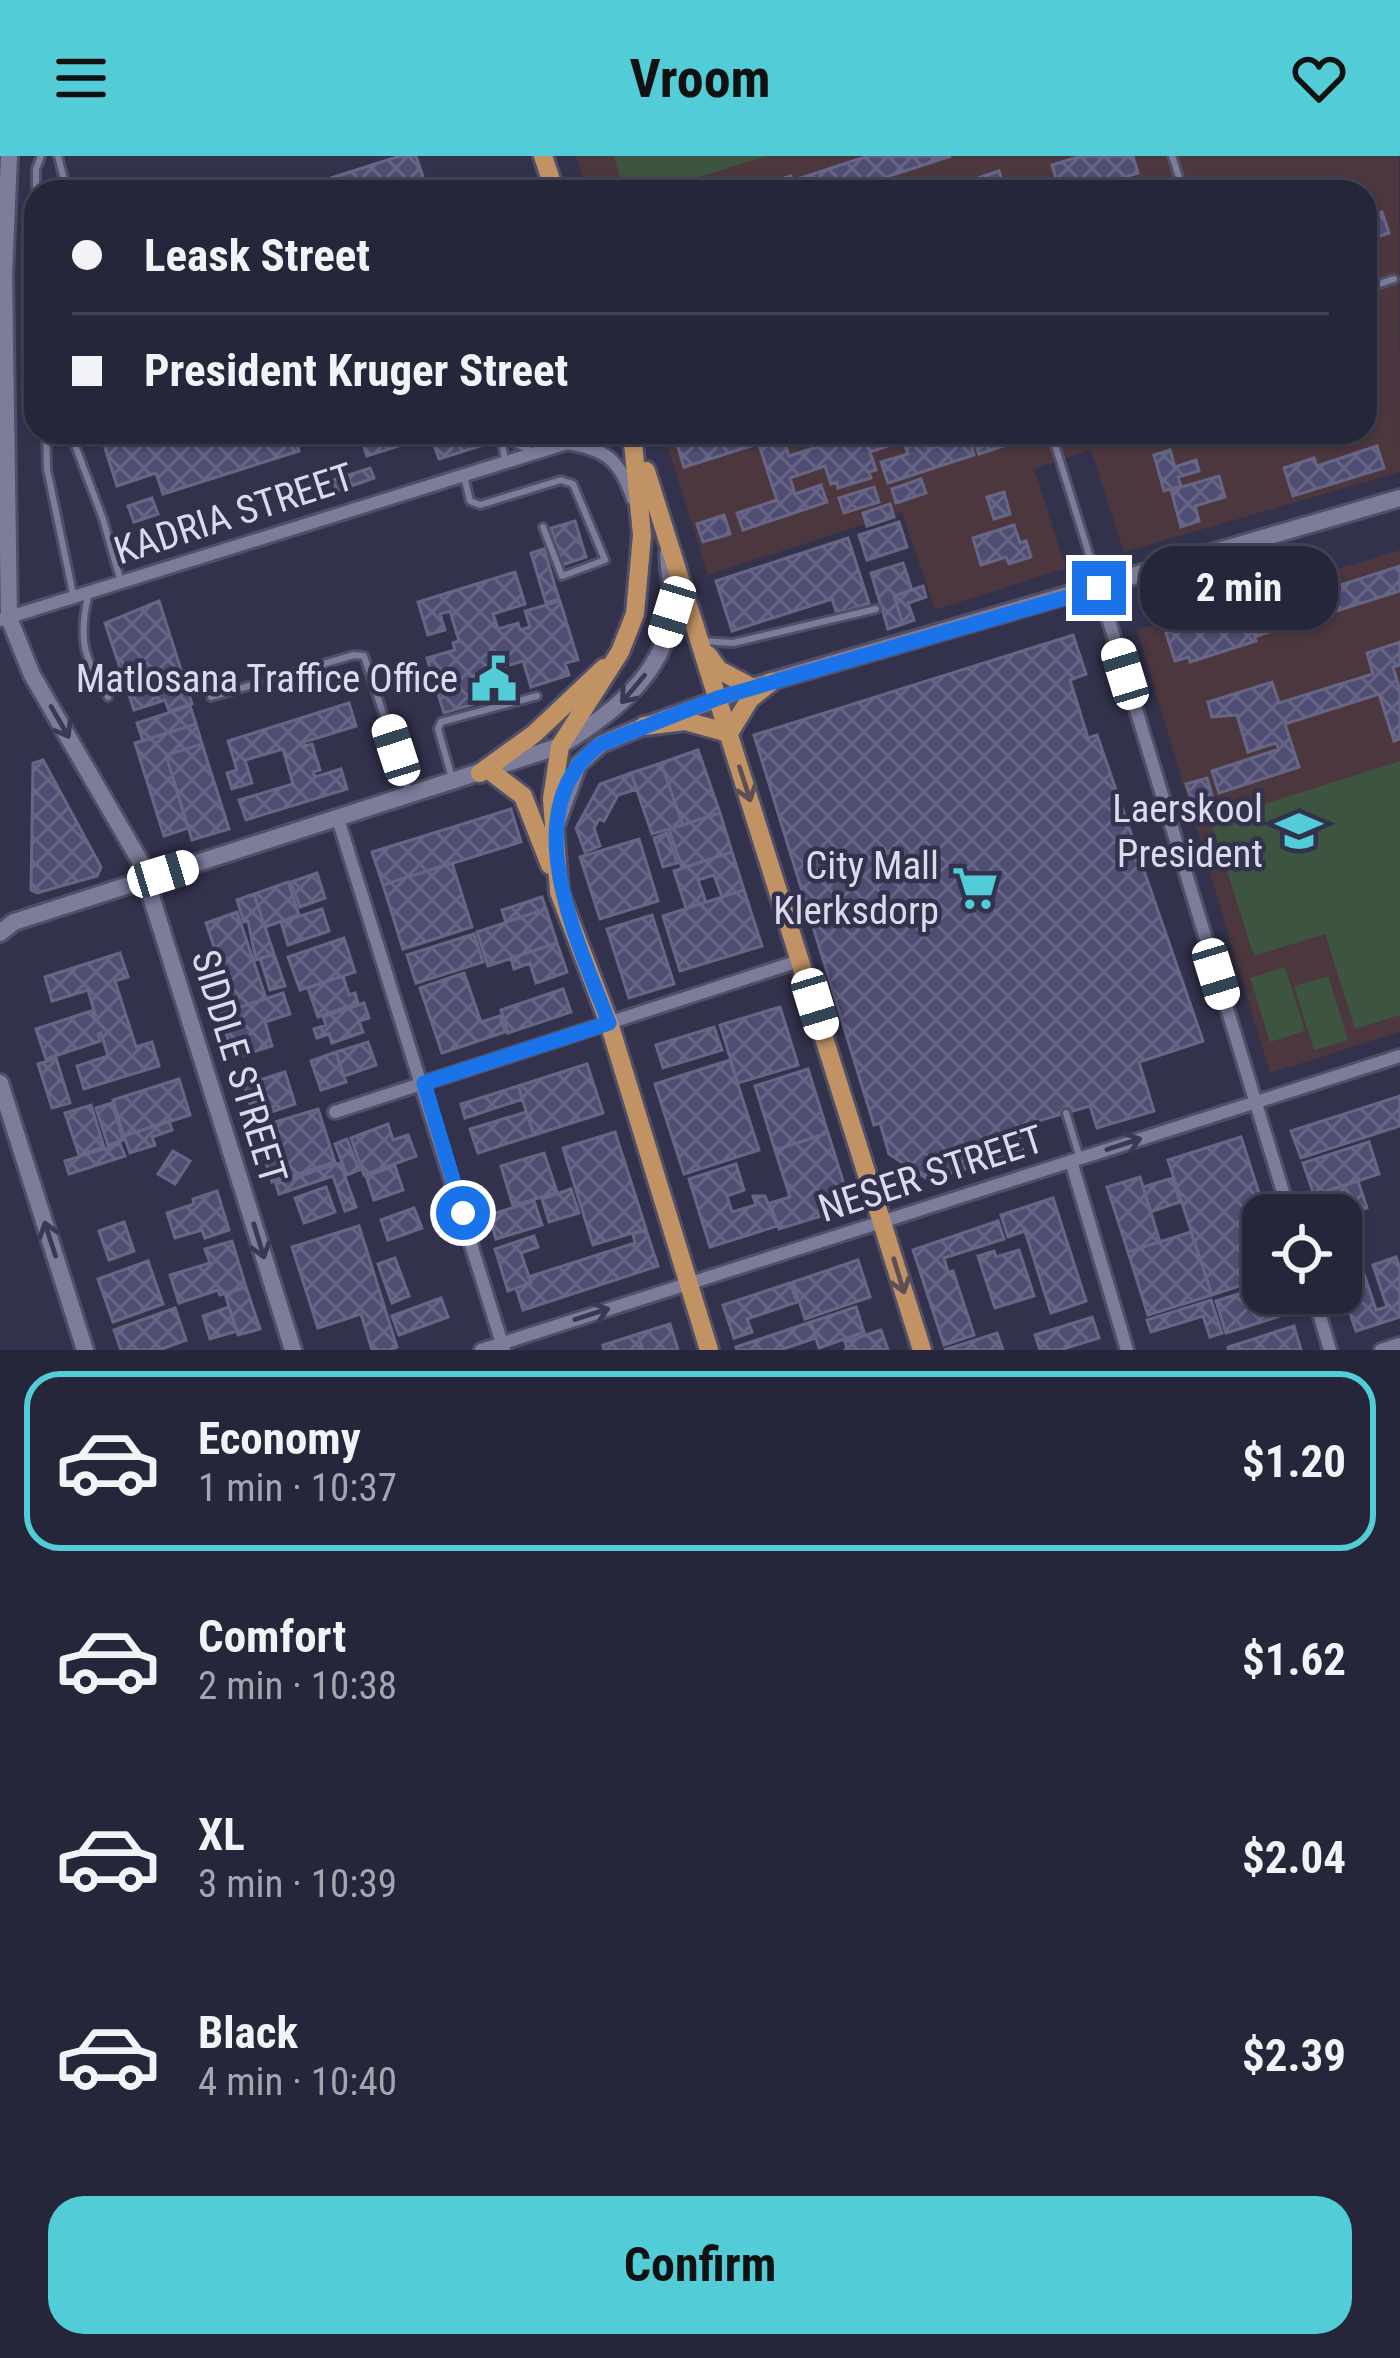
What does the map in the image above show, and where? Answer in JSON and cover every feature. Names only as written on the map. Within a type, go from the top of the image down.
[{"type":"main road","points":[[560,892],[552,799],[560,746],[620,652],[635,614],[642,535],[634,444]]},
{"type":"main road","points":[[637,444],[922,1350]]},
{"type":"main road","points":[[701,643],[719,670],[751,688]]},
{"type":"main road","points":[[620,652],[534,734],[484,771],[524,796],[536,822],[609,1023],[709,1350]]},
{"type":"main road","points":[[729,733],[750,699],[771,682]]},
{"type":"main road","points":[[644,726],[685,721],[729,733]]},
{"type":"street","points":[[5,619],[4,274],[9,156]]},
{"type":"street","name":"KADRIA STREET","points":[[5,619],[562,444]]},
{"type":"street","name":"KADRIA STREET","points":[[574,444],[596,447],[624,472],[642,535]]},
{"type":"street","points":[[555,831],[578,764],[601,744],[644,726],[751,688],[1400,498]]},
{"type":"street","points":[[7,927],[560,746],[607,716],[634,691],[659,653],[672,612],[668,541]]},
{"type":"street","points":[[1099,588],[1284,1194]]},
{"type":"street","name":"SIDDLE STREET","points":[[5,619],[32,675],[127,836],[146,879],[293,1350]]},
{"type":"street","points":[[338,819],[503,1347]]},
{"type":"street","points":[[334,1112],[802,960]]},
{"type":"street","name":"NESER STREET","points":[[481,1350],[503,1347],[688,1283],[1400,1056]]},
{"type":"street","points":[[0,1083],[86,1350]]},
{"type":"street","points":[[1075,1160],[1127,1350]]},
{"type":"street","points":[[1319,1314],[1330,1350]]},
{"type":"street","points":[[1381,1350],[1400,1344]]},
{"type":"lane","points":[[1377,285],[1394,279]]},
{"type":"lane","points":[[46,444],[47,469],[74,597]]},
{"type":"lane","points":[[75,444],[121,582]]},
{"type":"lane","points":[[502,444],[505,460]]},
{"type":"lane","points":[[518,444],[531,451]]},
{"type":"lane","points":[[1055,444],[1099,588]]},
{"type":"lane","points":[[463,472],[470,501],[480,505],[561,480],[573,484],[605,560],[562,576],[543,527]]},
{"type":"lane","points":[[89,592],[81,627],[86,661],[107,697]]},
{"type":"lane","points":[[701,643],[733,643],[876,609]]},
{"type":"lane","points":[[212,697],[364,656],[410,796]]},
{"type":"lane","points":[[453,781],[438,729],[441,722],[537,696]]},
{"type":"lane","points":[[1066,1113],[1075,1160]]},
{"type":"shaded area","points":[[576,156],[1399,156],[1400,472],[1124,552],[1091,450],[1034,469],[1066,568],[935,610],[902,512],[708,575],[667,444],[1377,444],[1377,180],[584,180]]},
{"type":"shaded area","name":"Laerskool President","points":[[1400,550],[1400,1032],[1270,1073],[1137,630]]},
{"type":"green space","points":[[614,156],[767,156],[689,180],[621,180]]},
{"type":"green space","points":[[1400,761],[1400,1015],[1355,1029],[1325,934],[1254,956],[1211,821]]},
{"type":"green space","points":[[1285,967],[1305,1031],[1270,1042],[1250,978]]},
{"type":"green space","points":[[1328,976],[1348,1040],[1314,1050],[1294,986]]},
{"type":"building","points":[[400,156],[416,156],[424,180],[325,180]]},
{"type":"building","points":[[868,156],[951,156],[877,180],[801,178]]},
{"type":"building","points":[[1081,156],[1133,156],[1138,173],[1116,180],[1056,180],[1052,165]]},
{"type":"building","points":[[999,171],[1002,180],[979,180]]},
{"type":"building","points":[[1382,212],[1389,233],[1377,237],[1377,214]]},
{"type":"building","points":[[104,444],[297,444],[299,451],[163,494],[156,473],[117,486]]},
{"type":"building","points":[[363,444],[405,444],[367,456]]},
{"type":"building","points":[[434,444],[487,444],[439,459]]},
{"type":"building","points":[[677,444],[758,444],[684,467]]},
{"type":"building","points":[[785,444],[789,456],[826,444],[894,444],[870,452],[876,470],[869,472],[871,478],[838,488],[837,482],[831,484],[825,466],[790,478],[795,494],[821,485],[827,502],[743,530],[737,513],[777,500],[760,448]]},
{"type":"building","points":[[904,444],[926,444],[928,449],[971,444],[974,455],[888,483],[881,462],[908,454]]},
{"type":"building","points":[[976,444],[1009,444],[979,454]]},
{"type":"building","points":[[1377,446],[1384,468],[1293,496],[1284,468],[1314,458],[1317,466]]},
{"type":"building","points":[[1170,450],[1175,467],[1196,460],[1199,471],[1178,477],[1181,486],[1164,491],[1154,455]]},
{"type":"building","points":[[370,468],[374,478],[337,491],[333,480]]},
{"type":"building","points":[[1219,476],[1225,497],[1195,506],[1199,521],[1181,527],[1171,490]]},
{"type":"building","points":[[921,479],[926,493],[896,503],[892,489]]},
{"type":"building","points":[[874,487],[879,502],[844,513],[839,498]]},
{"type":"building","points":[[1004,492],[1010,514],[994,519],[987,497]]},
{"type":"building","points":[[152,498],[158,514],[134,522],[128,506]]},
{"type":"building","points":[[890,504],[894,517],[867,526],[863,513]]},
{"type":"building","points":[[724,515],[730,534],[703,542],[697,524]]},
{"type":"building","points":[[575,521],[586,557],[562,565],[551,528]]},
{"type":"building","points":[[899,522],[907,547],[867,560],[859,535]]},
{"type":"building","points":[[1014,525],[1031,557],[1009,564],[1006,557],[981,565],[973,538]]},
{"type":"building","points":[[848,538],[869,603],[837,614],[832,599],[732,631],[716,581]]},
{"type":"building","points":[[544,549],[559,599],[546,603],[531,553]]},
{"type":"building","points":[[903,563],[912,590],[894,596],[903,624],[888,629],[871,573]]},
{"type":"building","points":[[1400,566],[1400,591],[1257,636],[1250,614]]},
{"type":"building","points":[[515,572],[525,604],[493,614],[498,629],[518,623],[520,630],[530,627],[525,611],[560,601],[578,660],[565,663],[569,675],[531,687],[523,661],[473,676],[481,702],[444,713],[427,658],[455,650],[453,643],[459,641],[450,611],[440,614],[445,630],[428,635],[418,602]]},
{"type":"building","points":[[923,586],[926,597],[908,603],[914,620],[903,624],[894,596]]},
{"type":"building","points":[[159,601],[192,704],[169,711],[165,700],[134,710],[105,623]]},
{"type":"building","points":[[1245,608],[1256,641],[1190,662],[1189,657],[1175,661],[1166,633]]},
{"type":"building","name":"City Mall Klerksdorp","points":[[1073,635],[1086,674],[1070,680],[1088,738],[1097,735],[1203,1041],[1139,1062],[1154,1111],[1097,1128],[1090,1106],[1017,1127],[1023,1151],[929,1180],[889,1154],[880,1123],[874,1125],[754,735]]},
{"type":"building","points":[[1400,642],[1400,665],[1393,667],[1400,690],[1400,739],[1394,741],[1379,694],[1285,724],[1299,767],[1219,793],[1212,771],[1279,749],[1276,743],[1248,752],[1237,715],[1212,717],[1208,702],[1272,682],[1279,703],[1373,674],[1367,653]]},
{"type":"building","points":[[349,703],[356,726],[304,742],[305,746],[312,744],[320,770],[313,772],[315,777],[341,769],[347,789],[246,820],[239,800],[293,784],[283,749],[245,760],[252,783],[232,789],[227,773],[237,770],[228,741]]},
{"type":"building","points":[[190,706],[196,724],[143,741],[137,723]]},
{"type":"building","points":[[196,724],[202,744],[166,755],[188,828],[164,836],[135,743]]},
{"type":"building","points":[[202,744],[229,829],[192,840],[166,755]]},
{"type":"building","points":[[698,750],[720,813],[683,825],[661,763]]},
{"type":"building","points":[[43,760],[101,867],[97,876],[37,893],[31,890],[33,763]]},
{"type":"building","points":[[661,763],[683,825],[652,834],[631,773]]},
{"type":"building","points":[[631,773],[637,789],[618,795],[604,821],[599,819],[594,828],[600,846],[585,852],[576,828],[600,784]]},
{"type":"building","points":[[1207,778],[1212,795],[1192,801],[1186,784]]},
{"type":"building","points":[[511,809],[521,842],[383,885],[372,852]]},
{"type":"building","points":[[720,813],[732,852],[682,868],[669,829]]},
{"type":"building","points":[[667,833],[677,863],[663,867],[654,838]]},
{"type":"building","points":[[639,839],[658,901],[600,919],[580,857]]},
{"type":"building","points":[[732,852],[744,890],[722,897],[714,875],[698,880],[706,902],[686,908],[674,871]]},
{"type":"building","points":[[452,863],[472,927],[403,949],[383,885]]},
{"type":"building","points":[[317,873],[325,898],[300,907],[291,882]]},
{"type":"building","points":[[288,882],[299,915],[265,927],[254,894]]},
{"type":"building","points":[[744,890],[762,946],[680,971],[663,916]]},
{"type":"building","points":[[254,894],[274,954],[256,960],[248,921],[244,922],[237,900]]},
{"type":"building","points":[[542,897],[546,909],[506,922],[502,910]]},
{"type":"building","points":[[322,909],[329,931],[288,945],[281,922]]},
{"type":"building","points":[[546,909],[557,943],[488,966],[477,932]]},
{"type":"building","points":[[237,912],[266,998],[235,1009],[206,923]]},
{"type":"building","points":[[652,915],[674,984],[629,998],[607,929]]},
{"type":"building","points":[[474,934],[483,962],[416,983],[407,955]]},
{"type":"building","points":[[344,938],[355,972],[300,990],[288,957]]},
{"type":"building","points":[[557,943],[567,972],[536,983],[530,963],[514,969],[511,958]]},
{"type":"building","points":[[120,953],[128,977],[115,981],[136,1047],[152,1042],[159,1066],[84,1089],[77,1066],[108,1056],[101,1033],[100,1041],[46,1059],[36,1029],[91,1011],[96,1017],[88,990],[52,1001],[45,977]]},
{"type":"building","points":[[274,954],[285,986],[270,990],[260,958]]},
{"type":"building","points":[[464,973],[481,1022],[500,1016],[505,1032],[442,1053],[420,988]]},
{"type":"building","points":[[343,976],[349,995],[355,993],[358,1003],[318,1017],[308,988]]},
{"type":"building","points":[[563,989],[571,1012],[508,1033],[501,1010]]},
{"type":"building","points":[[283,993],[290,1014],[265,1022],[272,1046],[234,1058],[220,1014]]},
{"type":"building","points":[[364,1003],[369,1018],[359,1021],[363,1032],[332,1043],[329,1034],[317,1038],[314,1029],[326,1025],[323,1017]]},
{"type":"building","points":[[780,1007],[798,1065],[738,1083],[720,1025]]},
{"type":"building","points":[[714,1027],[722,1050],[663,1068],[656,1045]]},
{"type":"building","points":[[368,1042],[376,1065],[344,1076],[336,1052]]},
{"type":"building","points":[[336,1052],[346,1082],[321,1090],[311,1061]]},
{"type":"building","points":[[56,1058],[70,1103],[52,1108],[38,1064]]},
{"type":"building","points":[[730,1060],[759,1150],[684,1174],[655,1084]]},
{"type":"building","points":[[587,1064],[603,1113],[534,1135],[518,1086]]},
{"type":"building","points":[[808,1069],[828,1133],[775,1150],[755,1086]]},
{"type":"building","points":[[285,1072],[295,1104],[254,1118],[244,1085]]},
{"type":"building","points":[[179,1079],[190,1115],[124,1136],[113,1100]]},
{"type":"building","points":[[518,1086],[523,1099],[465,1118],[461,1104]]},
{"type":"building","points":[[1400,1096],[1400,1126],[1301,1158],[1291,1131]]},
{"type":"building","points":[[112,1103],[123,1140],[108,1145],[96,1108]]},
{"type":"building","points":[[91,1105],[104,1147],[79,1155],[65,1113]]},
{"type":"building","points":[[318,1109],[335,1162],[272,1182],[255,1128]]},
{"type":"building","points":[[526,1112],[534,1135],[478,1153],[470,1129]]},
{"type":"building","points":[[169,1121],[172,1130],[152,1137],[155,1145],[130,1153],[124,1136]]},
{"type":"building","points":[[388,1124],[393,1140],[408,1135],[416,1156],[364,1175],[351,1138]]},
{"type":"building","points":[[615,1132],[646,1229],[593,1245],[563,1148]]},
{"type":"building","points":[[828,1133],[851,1207],[779,1229],[770,1203],[790,1197],[775,1150]]},
{"type":"building","points":[[1241,1137],[1259,1194],[1242,1194],[1242,1285],[1212,1295],[1168,1160]]},
{"type":"building","points":[[347,1139],[359,1170],[347,1175],[335,1144]]},
{"type":"building","points":[[1369,1142],[1379,1174],[1314,1194],[1303,1163]]},
{"type":"building","points":[[120,1144],[125,1156],[69,1174],[65,1161]]},
{"type":"building","points":[[173,1151],[190,1161],[175,1184],[158,1174]]},
{"type":"building","points":[[544,1153],[557,1192],[513,1206],[501,1166]]},
{"type":"building","points":[[340,1163],[356,1207],[345,1211],[333,1176],[279,1194],[276,1184]]},
{"type":"building","points":[[736,1164],[744,1190],[727,1196],[732,1212],[756,1205],[753,1196],[765,1196],[777,1226],[710,1247],[689,1179]]},
{"type":"building","points":[[395,1166],[403,1190],[374,1200],[366,1176]]},
{"type":"building","points":[[1140,1177],[1160,1242],[1128,1252],[1107,1187]]},
{"type":"building","points":[[1172,1178],[1180,1202],[1150,1212],[1143,1187]]},
{"type":"building","points":[[1358,1181],[1367,1208],[1362,1210],[1362,1194],[1317,1194]]},
{"type":"building","points":[[326,1187],[335,1212],[304,1223],[295,1198]]},
{"type":"building","points":[[571,1189],[579,1213],[549,1222],[542,1199]]},
{"type":"building","points":[[217,1191],[229,1230],[205,1238],[202,1230],[175,1238],[167,1213]]},
{"type":"building","points":[[1053,1198],[1086,1301],[1051,1313],[1025,1231],[1008,1237],[1001,1215]]},
{"type":"building","points":[[534,1201],[542,1225],[496,1239],[489,1215]]},
{"type":"building","points":[[414,1208],[422,1228],[388,1240],[381,1220]]},
{"type":"building","points":[[998,1221],[1004,1239],[944,1258],[948,1272],[953,1271],[974,1335],[944,1345],[913,1250]]},
{"type":"building","points":[[124,1222],[134,1251],[109,1260],[99,1231]]},
{"type":"building","points":[[359,1226],[397,1347],[389,1350],[372,1350],[361,1314],[318,1328],[292,1247]]},
{"type":"building","points":[[646,1230],[658,1266],[523,1310],[516,1288],[531,1283],[528,1277],[635,1243],[633,1234]]},
{"type":"building","points":[[1191,1232],[1212,1295],[1148,1315],[1128,1252]]},
{"type":"building","points":[[534,1236],[538,1247],[521,1253],[531,1283],[508,1291],[495,1249]]},
{"type":"building","points":[[232,1241],[246,1287],[179,1303],[170,1275],[210,1263],[205,1249]]},
{"type":"building","points":[[1019,1250],[1034,1296],[995,1308],[978,1256]]},
{"type":"building","points":[[1396,1257],[1400,1317],[1356,1331],[1350,1314],[1362,1314],[1362,1268],[1376,1310],[1387,1307],[1373,1265]]},
{"type":"building","points":[[395,1258],[409,1296],[392,1303],[378,1264]]},
{"type":"building","points":[[858,1260],[870,1297],[805,1319],[793,1282]]},
{"type":"building","points":[[148,1261],[163,1304],[113,1322],[98,1279]]},
{"type":"building","points":[[790,1283],[797,1302],[747,1319],[752,1332],[734,1338],[723,1305]]},
{"type":"building","points":[[246,1287],[260,1329],[238,1335],[225,1294]]},
{"type":"building","points":[[1242,1293],[1242,1314],[1287,1314],[1226,1333],[1216,1301]]},
{"type":"building","points":[[441,1298],[448,1317],[399,1335],[392,1316]]},
{"type":"building","points":[[1211,1300],[1222,1333],[1210,1337],[1203,1316],[1151,1332],[1147,1320]]},
{"type":"building","points":[[229,1307],[237,1331],[210,1339],[203,1316]]},
{"type":"building","points":[[856,1307],[864,1332],[819,1348],[811,1322]]},
{"type":"building","points":[[175,1308],[186,1340],[159,1350],[121,1350],[114,1330]]},
{"type":"building","points":[[1092,1317],[1099,1338],[1060,1350],[1040,1350],[1035,1335]]},
{"type":"building","points":[[811,1322],[816,1338],[780,1350],[737,1350],[736,1347]]},
{"type":"building","points":[[670,1324],[678,1350],[643,1350],[638,1334]]},
{"type":"building","points":[[1294,1326],[1301,1350],[1228,1350],[1228,1347]]},
{"type":"building","points":[[881,1330],[888,1350],[844,1350],[845,1342]]},
{"type":"building","points":[[997,1333],[1003,1350],[944,1350]]},
{"type":"building","points":[[638,1334],[643,1350],[604,1350],[603,1345]]},
{"type":"place","name":"Matlosana Traffice Office","points":[[494,679]]},
{"type":"place","name":"Laerskool President","points":[[1299,831]]},
{"type":"place","name":"City Mall Klerksdorp","points":[[975,888]]},
{"type":"route","points":[[463,1213],[424,1083],[609,1023],[560,892],[555,831],[578,764],[587,754],[601,744],[718,698],[1099,588]]}]
